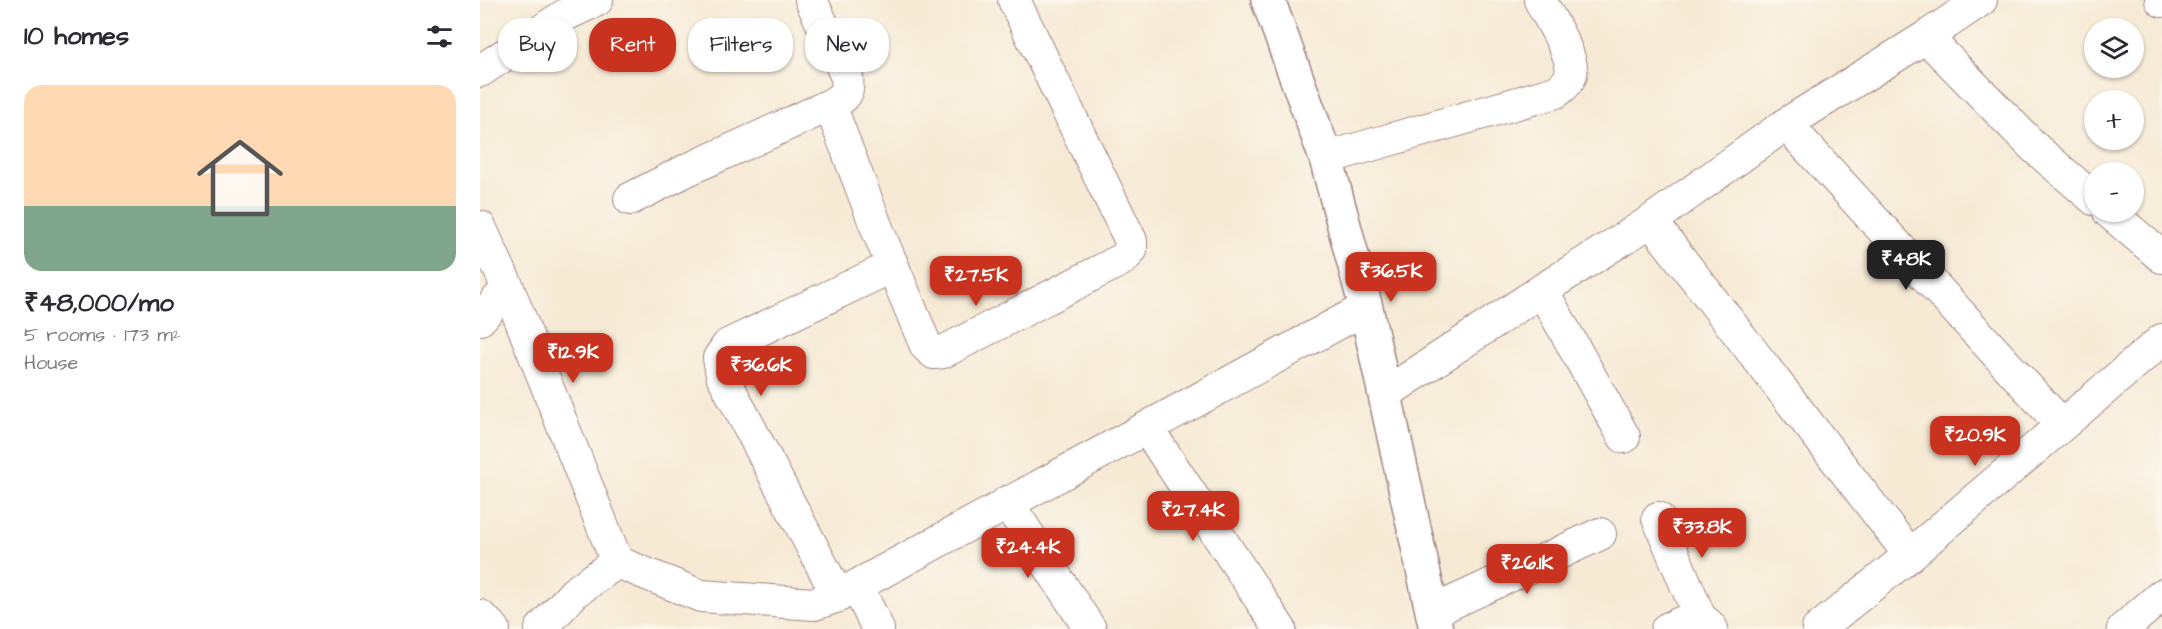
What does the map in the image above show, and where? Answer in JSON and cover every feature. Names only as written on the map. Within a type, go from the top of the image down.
[{"type":"street","points":[[480,71],[567,14],[597,0]]},
{"type":"street","points":[[630,199],[844,97],[849,90],[847,77],[811,0]]},
{"type":"street","points":[[830,105],[926,346],[934,353],[943,352],[1123,259],[1131,250],[1131,241],[1014,0]]},
{"type":"street","points":[[1268,0],[1326,158],[1366,308],[1434,620],[1600,534]]},
{"type":"street","points":[[1326,158],[1556,92],[1563,87],[1571,76],[1571,63],[1540,0]]},
{"type":"street","points":[[1385,394],[1651,221],[1786,123],[1926,37],[1981,0]]},
{"type":"street","points":[[1926,37],[2035,148],[2084,190]]},
{"type":"street","points":[[1786,123],[2062,425]]},
{"type":"street","points":[[1651,221],[1910,555]]},
{"type":"street","points":[[2121,222],[2162,257]]},
{"type":"street","points":[[480,227],[508,288],[617,562],[701,596],[814,604],[847,591],[1366,308]]},
{"type":"street","points":[[878,629],[847,591],[722,375],[719,358],[728,345],[893,266]]},
{"type":"street","points":[[480,319],[508,288]]},
{"type":"street","points":[[1542,290],[1624,437]]},
{"type":"street","points":[[1818,629],[1910,555],[2162,340]]},
{"type":"street","points":[[1147,428],[1278,628]]},
{"type":"street","points":[[1007,502],[1090,629]]},
{"type":"street","points":[[1658,518],[1706,624]]},
{"type":"street","points":[[541,629],[574,593],[617,562]]},
{"type":"street","points":[[2123,629],[2162,595]]},
{"type":"street","points":[[480,616],[494,629]]},
{"type":"street","points":[[1667,629],[1692,618],[1706,624]]}]
